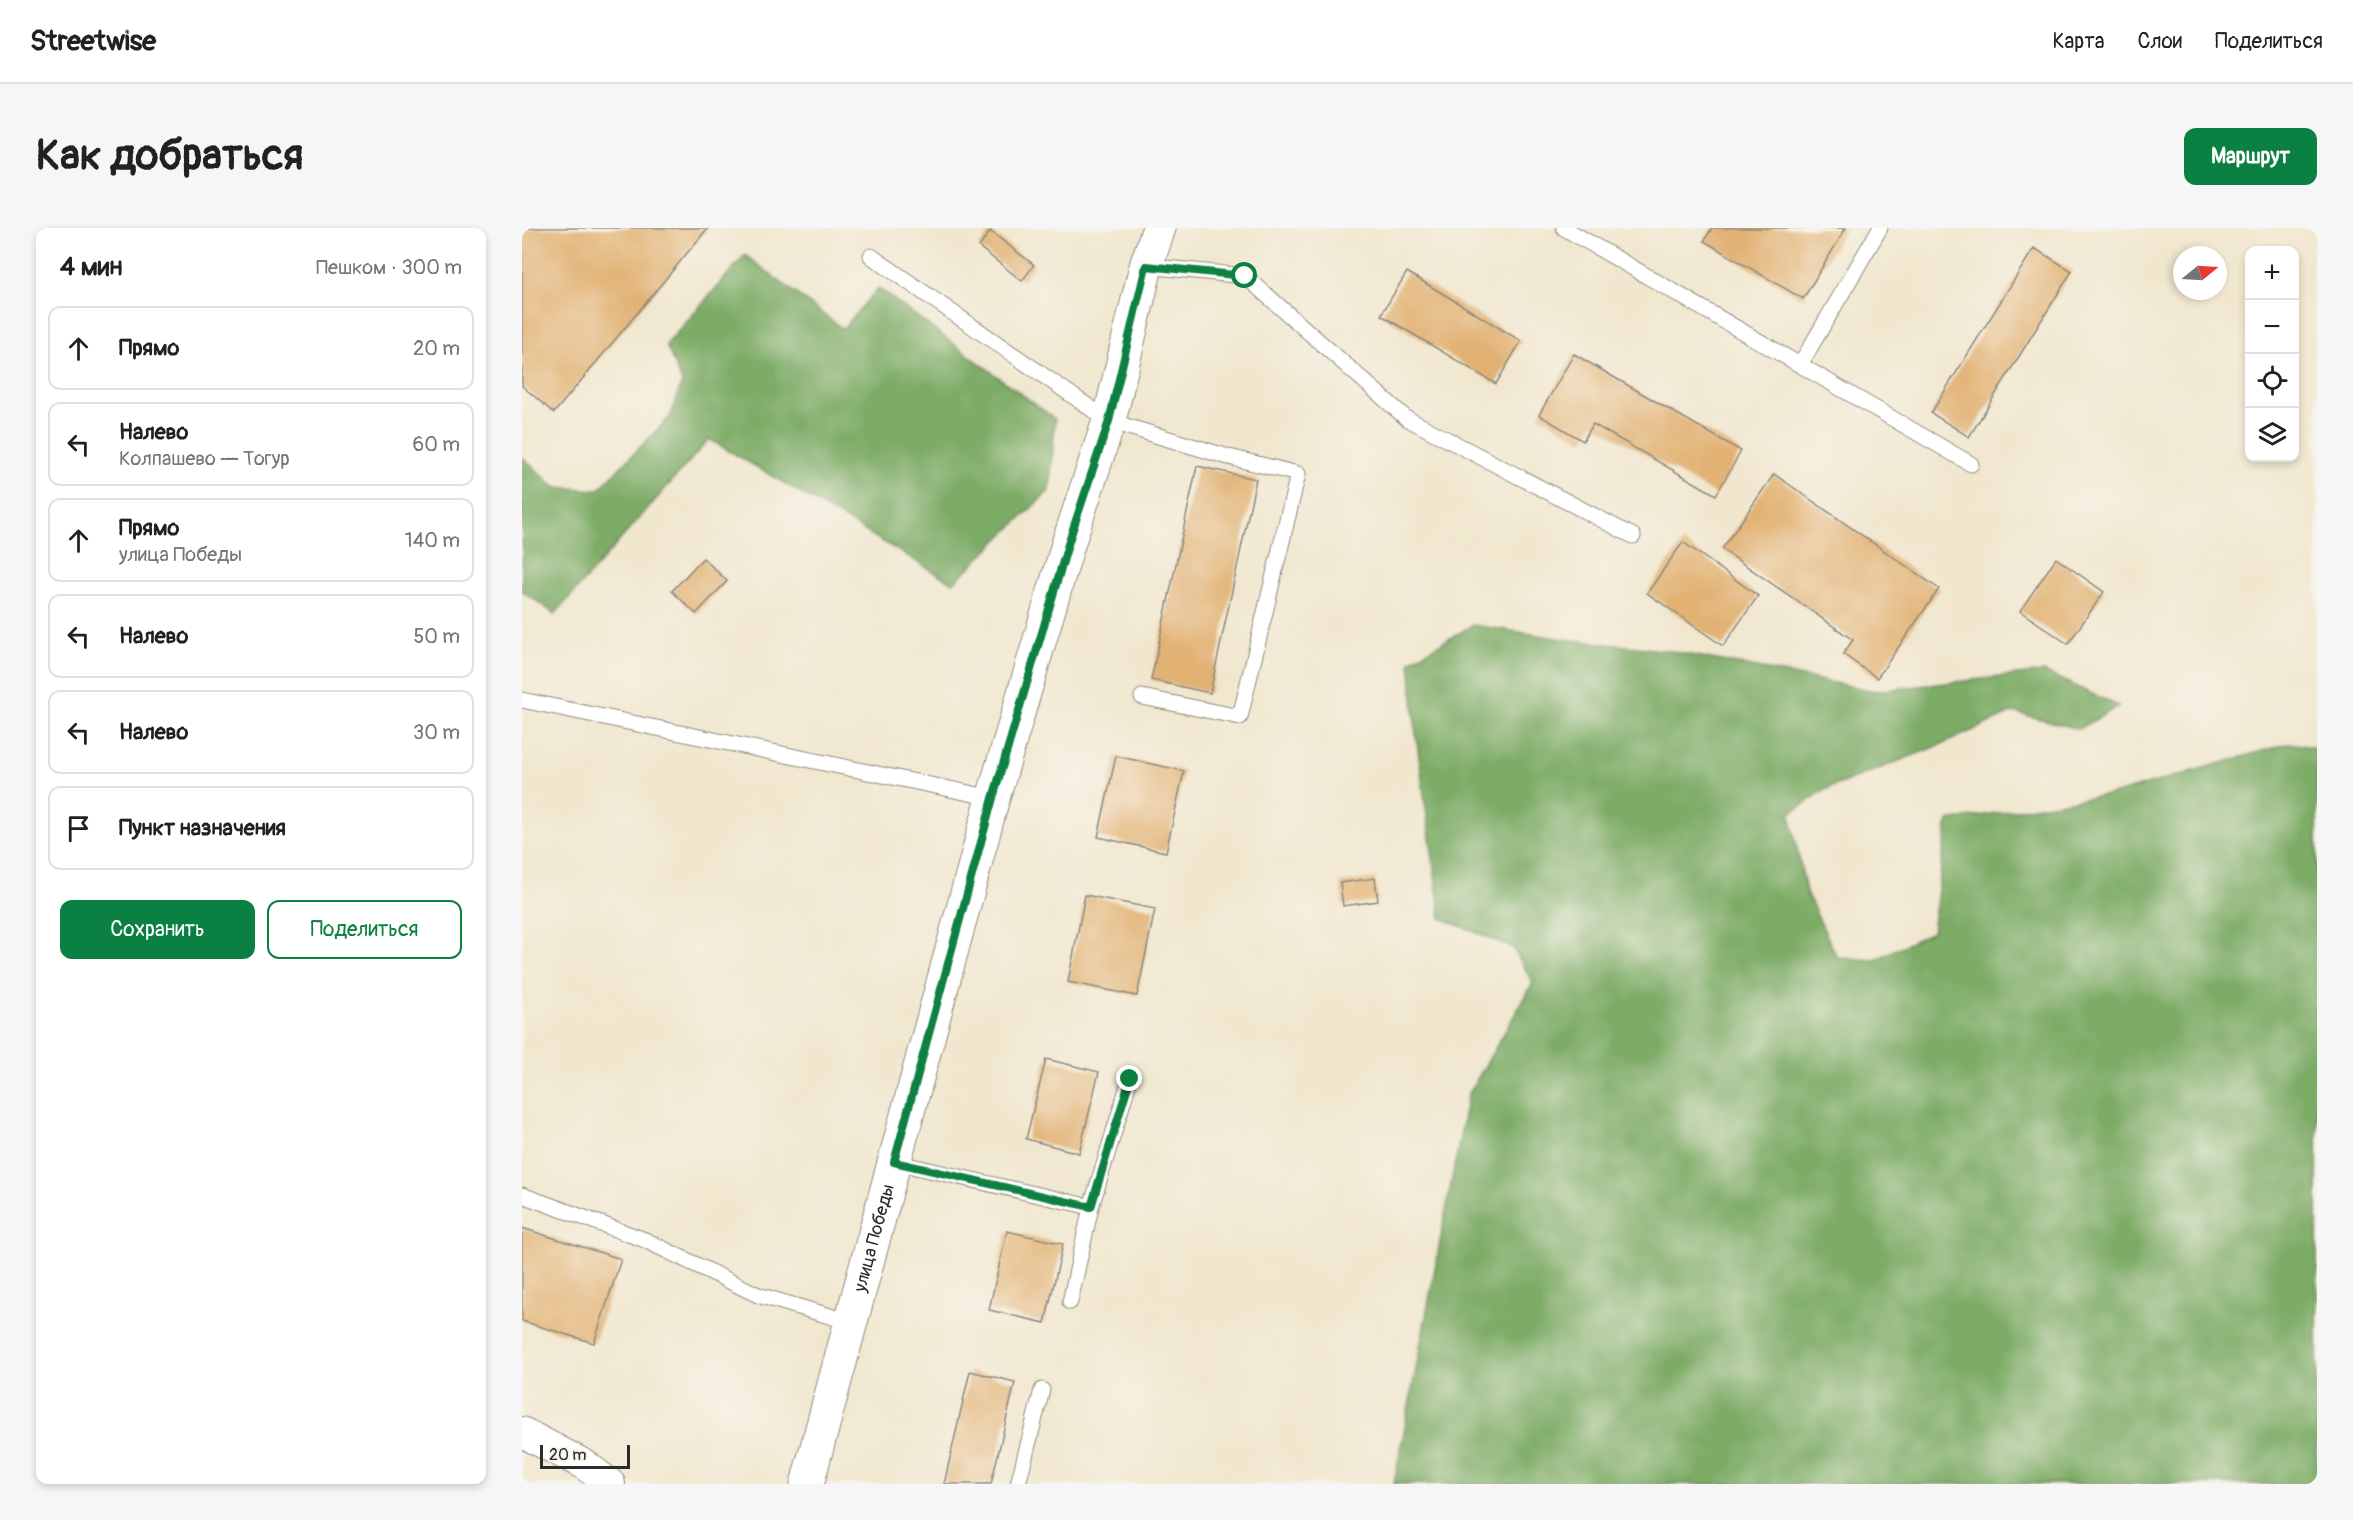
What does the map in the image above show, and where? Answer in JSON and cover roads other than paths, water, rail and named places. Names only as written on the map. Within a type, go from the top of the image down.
[{"type":"street","name":"улица Победы","points":[[807,1484],[993,798],[1069,541],[1109,421],[1146,266],[1159,228]]},
{"type":"street","points":[[522,1432],[585,1465],[610,1484]]},
{"type":"lane","points":[[1564,228],[1971,464]]},
{"type":"lane","points":[[1800,365],[1880,228]]},
{"type":"lane","points":[[871,256],[1109,421],[1225,456],[1298,474],[1240,717],[1142,697]]},
{"type":"lane","points":[[1146,266],[1245,276],[1406,418],[1633,536]]},
{"type":"lane","points":[[522,700],[993,798]]},
{"type":"lane","points":[[1070,1302],[1091,1207],[1130,1079]]},
{"type":"lane","points":[[894,1162],[1091,1207]]},
{"type":"lane","points":[[522,1196],[645,1240],[758,1295],[850,1322]]},
{"type":"lane","points":[[1018,1484],[1042,1390]]}]
